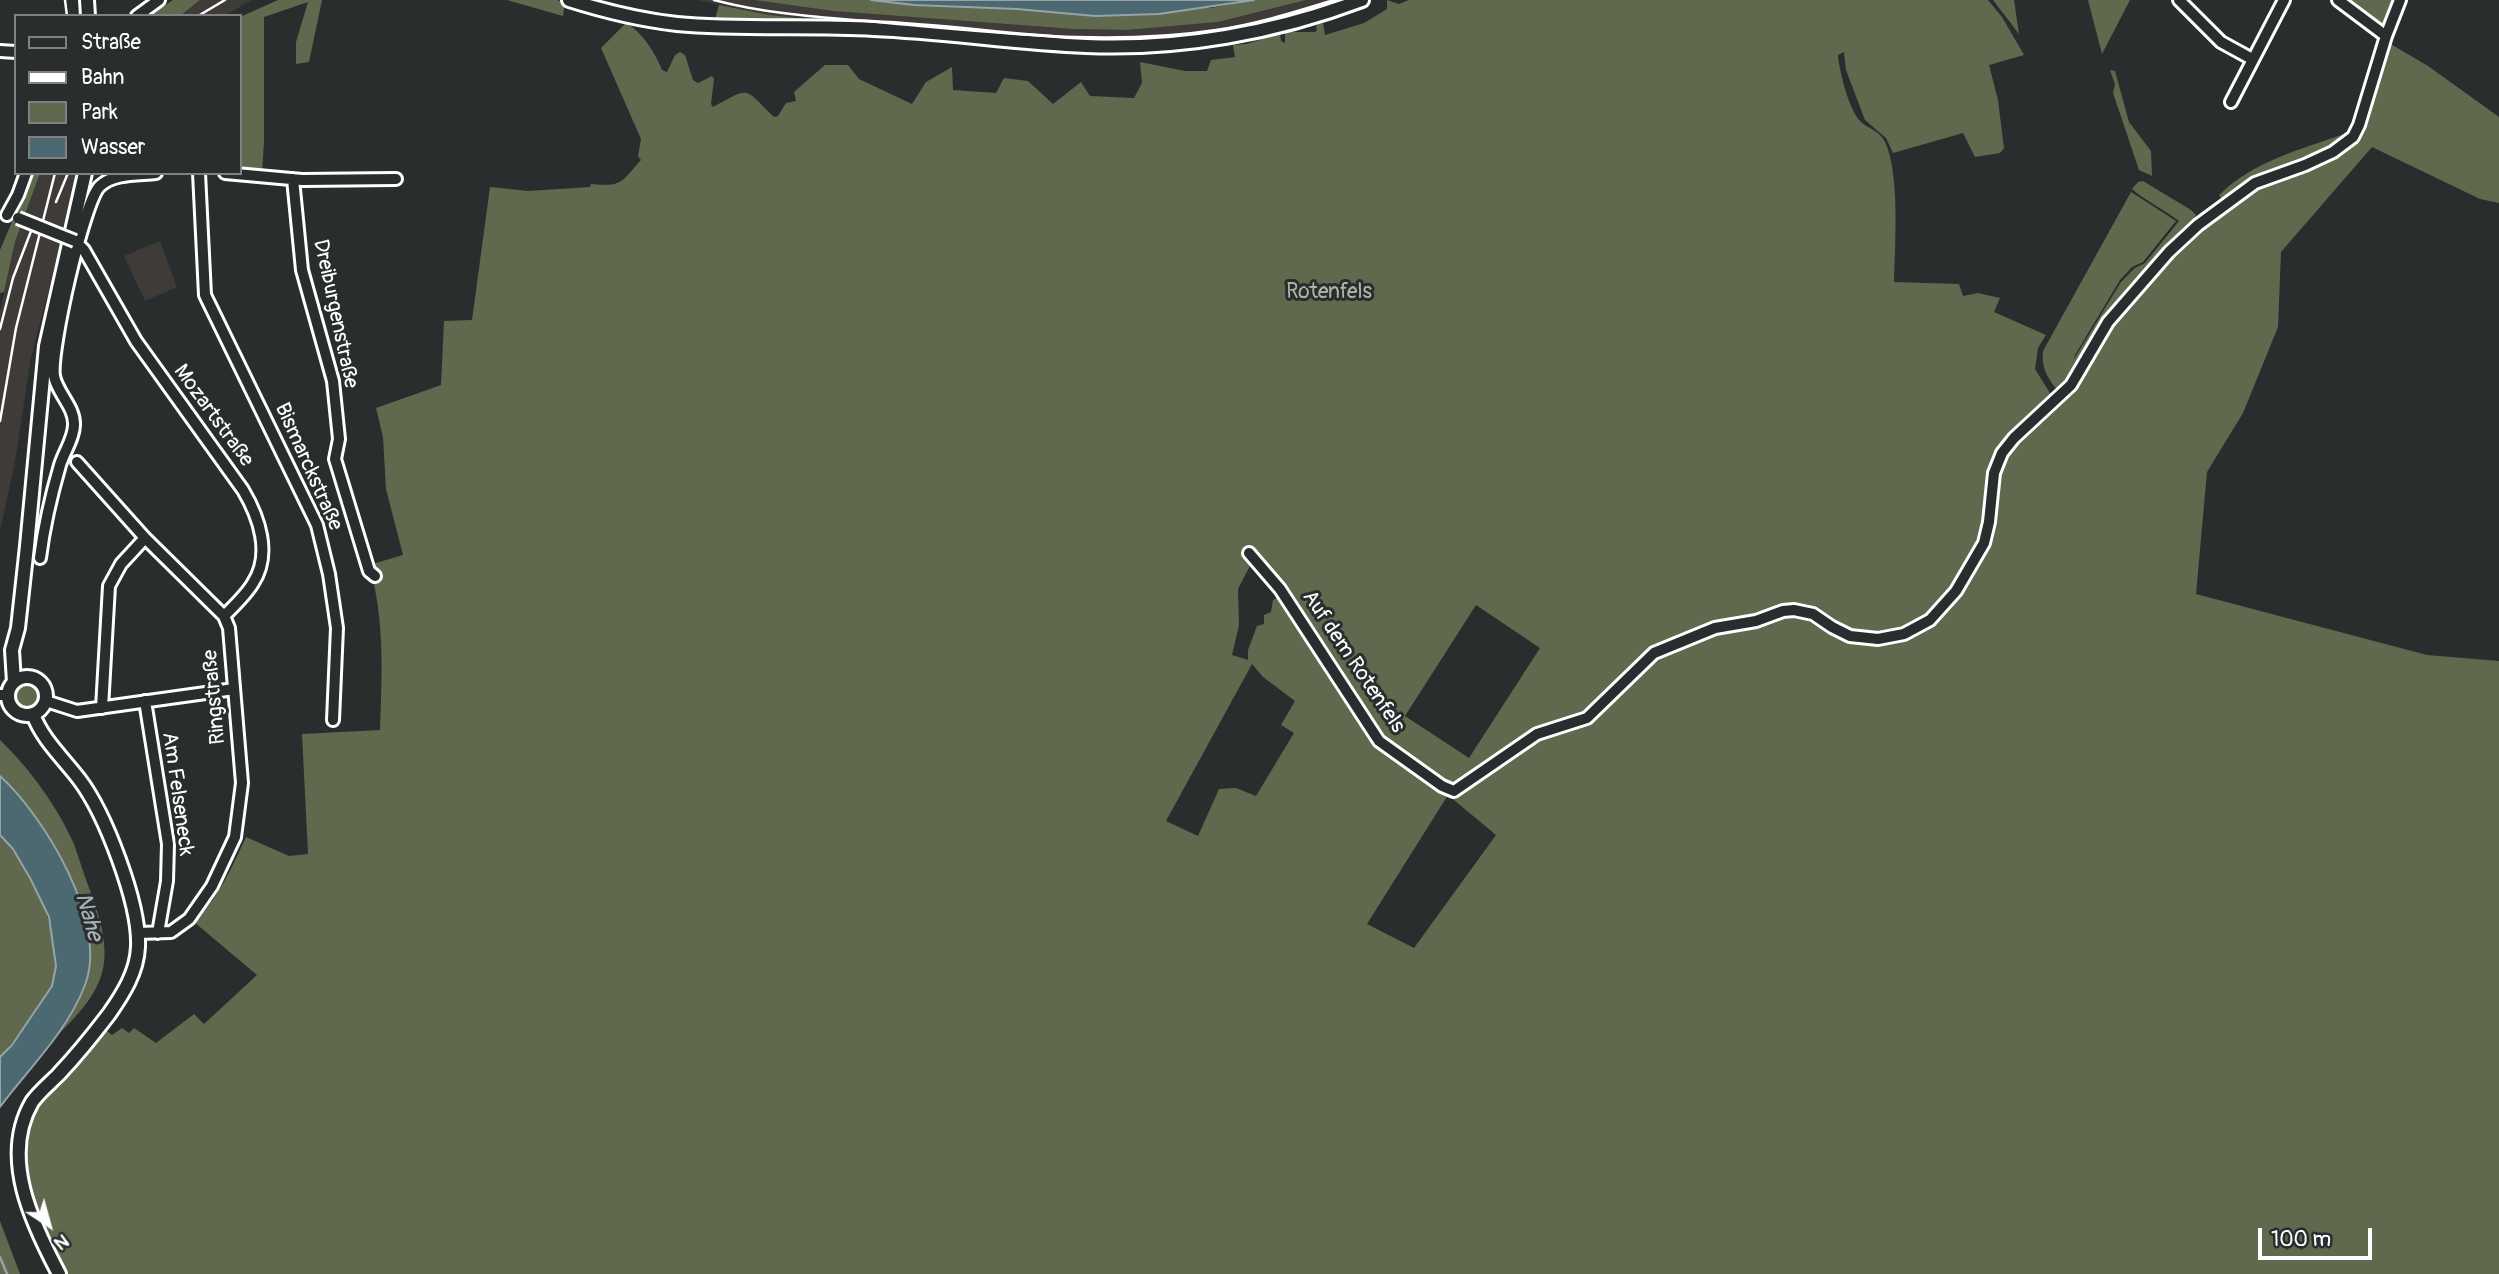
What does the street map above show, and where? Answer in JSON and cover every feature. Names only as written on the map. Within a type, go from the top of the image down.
[{"type":"main road","points":[[569,0],[643,19],[679,24],[876,29],[1087,46],[1131,46],[1255,32],[1305,20],[1362,0]]},
{"type":"main road","points":[[18,679],[12,650],[18,628],[46,346],[85,175]]},
{"type":"main road","points":[[33,677],[41,682],[46,691],[46,701],[41,709],[33,714],[16,712],[4,695],[18,679],[33,677]]},
{"type":"main road","points":[[33,714],[52,747],[86,788],[103,819],[122,870],[138,948],[135,966],[122,995],[80,1050],[33,1101],[22,1119],[14,1145],[16,1178],[34,1224],[59,1274]]},
{"type":"street","points":[[140,14],[159,0]]},
{"type":"street","points":[[2179,0],[2221,42],[2252,59]]},
{"type":"street","points":[[2231,102],[2284,0]]},
{"type":"street","points":[[2338,0],[2386,36],[2400,0]]},
{"type":"street","name":"Auf dem Rotenfels","points":[[1249,553],[1280,589],[1380,741],[1442,786],[1454,791],[1538,734],[1587,718],[1648,658],[1716,628],[1756,621],[1788,610],[1807,612],[1841,633],[1868,639],[1904,634],[1930,620],[1956,591],[1984,543],[1994,473],[2008,445],[2071,385],[2108,322],[2188,233],[2255,183],[2319,159],[2341,147],[2353,136],[2372,89],[2386,36]]},
{"type":"street","points":[[242,174],[293,179],[396,179]]},
{"type":"street","points":[[25,175],[8,216],[77,242]]},
{"type":"street","points":[[40,558],[44,524],[74,425],[53,373],[61,314],[77,242],[92,200],[102,184],[117,177],[136,175]]},
{"type":"street","name":"Bismarckstraße","points":[[199,175],[205,295],[320,533],[337,628],[333,720]]},
{"type":"street","name":"Dreiburgenstraße","points":[[293,179],[302,270],[333,381],[339,439],[335,459],[369,571],[375,576]]},
{"type":"street","name":"Mozartstraße","points":[[77,242],[136,341],[230,472],[256,516],[261,565],[252,586],[224,616]]},
{"type":"street","points":[[68,444],[77,462],[145,538],[224,616]]},
{"type":"street","points":[[61,461],[77,462]]},
{"type":"street","points":[[102,708],[109,586],[121,564],[145,538]]},
{"type":"street","name":"Ringstraße","points":[[137,933],[177,929],[196,911],[220,873],[235,837],[242,783],[229,628],[224,616]]},
{"type":"street","points":[[46,701],[73,711],[234,689]]},
{"type":"street","name":"Am Felseneck","points":[[145,701],[168,844],[167,881],[158,933]]},
{"type":"shaded area","points":[[200,0],[252,0],[228,14],[182,14]]},
{"type":"shaded area","points":[[697,0],[754,0],[833,11],[1073,29],[1127,30],[1218,22],[1306,0],[1344,0],[1281,20],[1217,33],[1130,41],[1071,40],[833,22],[770,15]]},
{"type":"shaded area","points":[[39,175],[77,175],[73,199],[31,357],[15,462],[0,531],[0,311],[15,242]]},
{"type":"shaded area","points":[[160,241],[177,287],[145,301],[124,256]]},
{"type":"green space","points":[[173,0],[200,0],[182,14],[152,14]]},
{"type":"green space","points":[[278,0],[322,0],[309,62],[296,64],[296,42],[308,2],[264,17],[262,173],[242,172],[242,16]]},
{"type":"green space","points":[[507,0],[557,0],[565,3],[563,16]]},
{"type":"green space","points":[[754,0],[871,0],[914,5],[1017,9],[1211,8],[1254,0],[1306,0],[1218,22],[1127,30],[1073,29],[833,11]]},
{"type":"green space","name":"Rotenfels","points":[[1387,0],[1399,4],[1409,0],[1988,0],[2002,17],[2024,55],[1989,65],[1998,100],[2004,148],[2000,153],[1975,157],[1963,133],[1893,153],[1886,138],[1865,120],[1846,70],[1844,52],[1838,55],[1839,62],[1845,90],[1856,116],[1883,138],[1890,155],[1896,210],[1894,282],[1959,284],[1963,296],[1978,293],[2000,298],[1994,312],[2046,335],[2038,348],[2035,369],[2058,406],[2081,378],[2099,344],[2116,321],[2171,255],[2207,223],[2262,183],[2352,144],[2389,43],[2428,66],[2499,117],[2499,203],[2480,199],[2372,147],[2281,252],[2278,327],[2243,413],[2207,472],[2196,594],[2427,655],[2499,661],[2499,1274],[64,1274],[24,1191],[21,1133],[33,1111],[103,1028],[112,1035],[122,1028],[129,1033],[134,1028],[156,1043],[194,1014],[204,1024],[257,975],[194,922],[218,892],[246,837],[289,856],[308,854],[302,734],[380,730],[380,626],[369,565],[403,555],[386,489],[383,437],[376,408],[441,385],[444,321],[472,320],[490,187],[528,191],[615,184],[641,160],[638,156],[641,139],[601,48],[626,23],[647,43],[662,70],[667,72],[675,55],[680,52],[685,55],[693,80],[698,83],[712,76],[713,107],[734,95],[746,93],[774,117],[778,116],[786,103],[796,101],[794,92],[825,65],[848,65],[859,79],[912,104],[926,82],[952,67],[953,90],[996,93],[1004,78],[1028,81],[1053,104],[1081,82],[1090,96],[1134,98],[1142,83],[1140,62],[1185,71],[1207,71],[1211,60],[1235,57],[1233,45],[1280,34],[1281,41],[1285,43],[1285,32],[1315,32],[1318,24],[1323,23],[1325,35],[1364,23],[1387,9]],"holes":[[[1252,562],[1282,595],[1273,600],[1271,612],[1264,615],[1264,624],[1257,626],[1248,650],[1248,660],[1232,655],[1239,625],[1238,589]],[[1476,605],[1540,648],[1469,758],[1405,716]],[[1252,664],[1263,677],[1295,701],[1281,725],[1294,733],[1256,796],[1236,788],[1219,789],[1198,836],[1166,821]],[[1448,795],[1496,835],[1414,948],[1367,924]]]},
{"type":"green space","points":[[1993,0],[2014,0],[2019,34]]},
{"type":"green space","points":[[2088,0],[2130,0],[2102,54]]},
{"type":"green space","points":[[2344,0],[2394,0],[2382,27]]},
{"type":"green space","points":[[719,5],[770,15],[833,22],[714,23]]},
{"type":"green space","points":[[2110,70],[2115,71],[2129,122],[2151,151],[2152,176],[2139,170],[2113,93],[2115,84]]},
{"type":"green space","points":[[2344,134],[2346,138],[2337,145],[2286,167],[2227,199],[2222,200],[2219,195],[2262,165]]},
{"type":"green space","points":[[32,175],[39,175],[15,242],[4,292],[0,293],[0,250]]},
{"type":"green space","points":[[2143,181],[2196,215],[2164,251],[2075,371],[2057,390],[2045,372],[2043,351],[2131,192],[2176,221],[2143,262],[2132,267],[2120,280],[2074,359],[2121,282],[2135,268],[2145,263],[2179,221],[2132,189],[2138,182]]},
{"type":"green space","points":[[27,682],[37,685],[40,695],[37,705],[27,708],[17,705],[14,695],[17,685]]},
{"type":"green space","points":[[0,740],[42,789],[67,830],[102,928],[105,951],[99,982],[84,1006],[59,1034],[89,973],[90,934],[75,891],[0,776]]},
{"type":"green space","points":[[0,835],[29,874],[43,903],[52,934],[55,969],[53,983],[47,995],[0,1057]]},
{"type":"green space","points":[[0,1221],[20,1274],[0,1274]]},
{"type":"water","points":[[871,0],[1254,0],[1159,14],[1095,16]]},
{"type":"water","points":[[0,776],[36,817],[68,873],[81,902],[88,932],[90,960],[85,985],[68,1018],[47,1049],[0,1107],[0,1057],[12,1045],[52,986],[56,966],[49,917],[13,849],[0,835]]},
{"type":"waterway","points":[[0,1257],[7,1274]]},
{"type":"railway","points":[[65,0],[67,14]]},
{"type":"railway","points":[[201,14],[225,0]]},
{"type":"railway","points":[[714,0],[759,10],[806,16],[1097,38],[1176,35],[1216,30],[1261,21],[1334,0]]},
{"type":"railway","points":[[0,421],[16,328],[54,175]]},
{"type":"railway","points":[[56,202],[67,175]]},
{"type":"railway","points":[[0,329],[13,278],[33,226]]},
{"type":"water label","name":"Nahe","points":[[88,917]]}]
